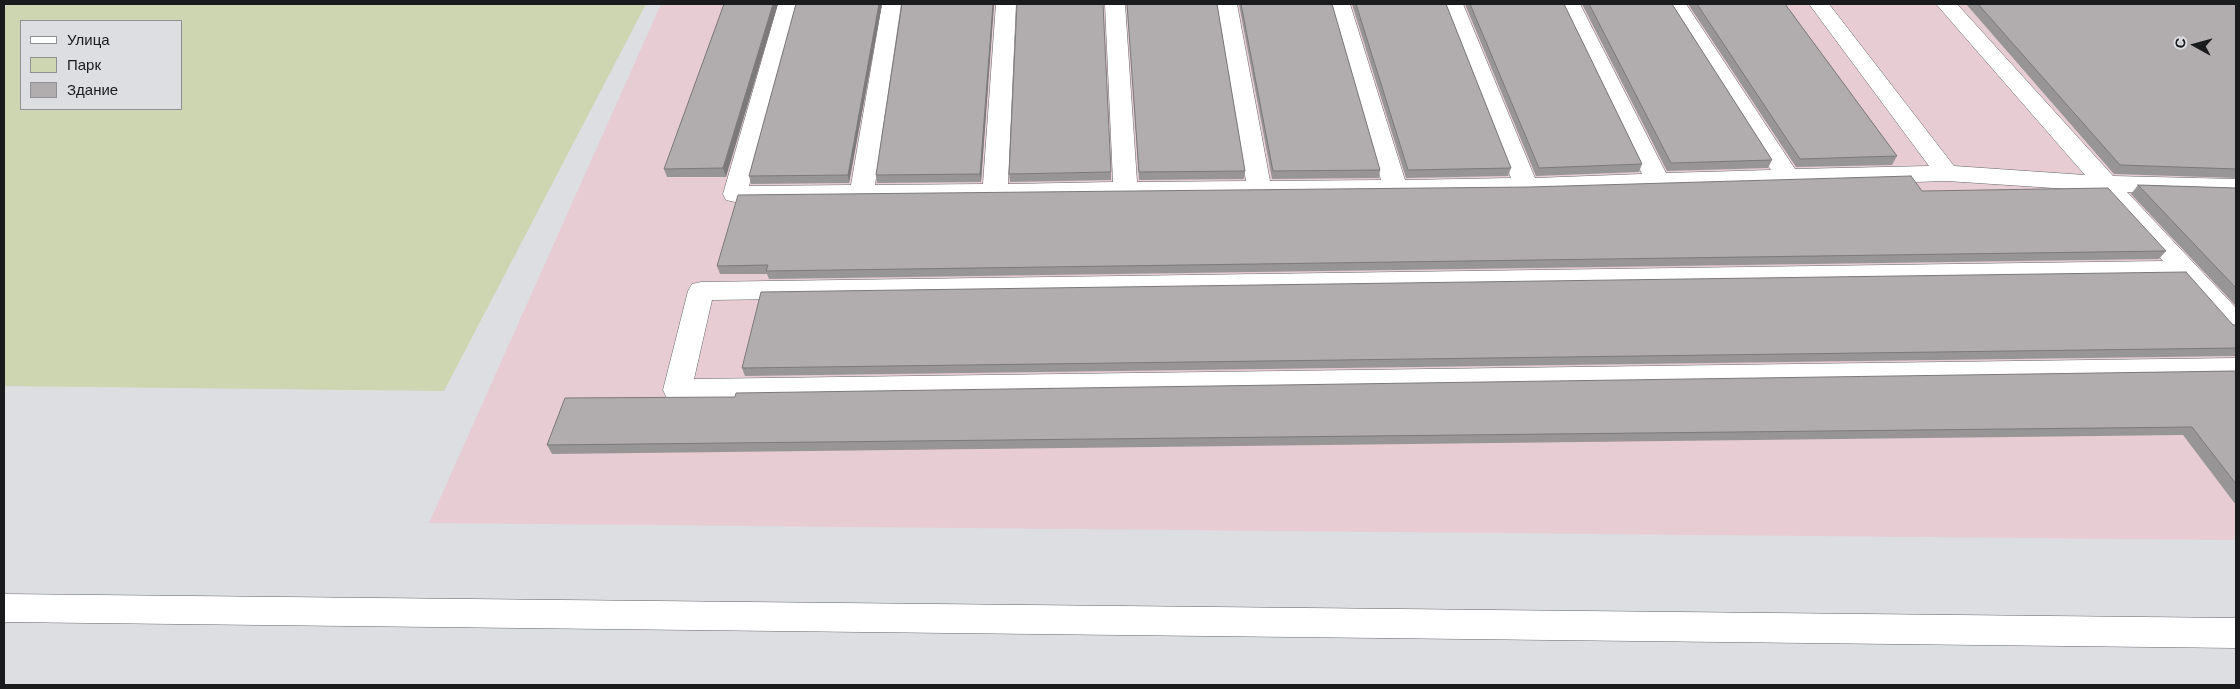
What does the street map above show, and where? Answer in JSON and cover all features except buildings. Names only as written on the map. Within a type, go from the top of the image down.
[{"type":"street","points":[[788,4],[735,194],[1526,186],[1947,173],[2106,184],[2236,187]]},
{"type":"street","points":[[862,193],[892,4]]},
{"type":"street","points":[[996,192],[1006,4]]},
{"type":"street","points":[[1115,4],[1126,190]]},
{"type":"street","points":[[1227,4],[1259,189]]},
{"type":"street","points":[[1340,4],[1395,188]]},
{"type":"street","points":[[1453,4],[1526,186]]},
{"type":"street","points":[[1570,4],[1658,181]]},
{"type":"street","points":[[1676,4],[1788,177]]},
{"type":"street","points":[[1819,4],[1947,173]]},
{"type":"street","points":[[1946,4],[2106,184],[2236,325]]},
{"type":"street","points":[[2185,270],[701,291],[677,390],[2236,368]]},
{"type":"street","points":[[2209,296],[2236,296]]},
{"type":"street","points":[[4,608],[2236,633]]},
{"type":"shaded area","points":[[661,4],[2236,4],[2236,540],[429,523]]},
{"type":"green space","points":[[4,4],[646,4],[444,391],[4,386]]}]
